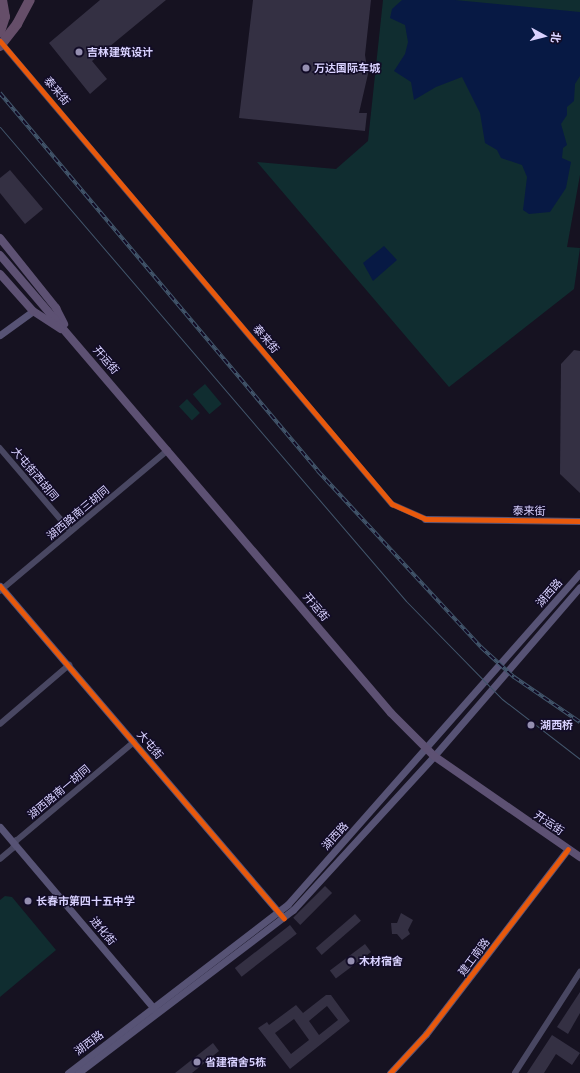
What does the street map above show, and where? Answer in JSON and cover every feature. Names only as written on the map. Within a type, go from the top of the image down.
[{"type":"highway","points":[[0,32],[5,17],[2,0]]},
{"type":"highway","points":[[0,46],[17,24],[30,0]]},
{"type":"main road","name":"开运街","points":[[0,238],[56,308],[69,333]]},
{"type":"main road","name":"开运街","points":[[0,255],[69,333],[391,713],[434,756],[580,857]]},
{"type":"main road","name":"开运街","points":[[0,274],[33,311],[69,333]]},
{"type":"main road","points":[[0,335],[33,311]]},
{"type":"main road","name":"泰来街","points":[[425,520],[580,521]]},
{"type":"main road","points":[[563,521],[580,526]]},
{"type":"main road","name":"湖西路","points":[[78,1073],[278,913],[427,750],[580,573]]},
{"type":"main road","name":"湖西路","points":[[68,1073],[284,918],[434,756],[580,587]]},
{"type":"main road","name":"大屯街","points":[[1,589],[69,665],[278,913],[284,918]]},
{"type":"main road","name":"进化街","points":[[0,827],[155,1010]]},
{"type":"main road","name":"建工南路","points":[[390,1073],[426,1034],[568,849]]},
{"type":"street","name":"泰来街","points":[[0,41],[392,504],[425,520]]},
{"type":"street","name":"大屯街西胡同","points":[[0,448],[71,531]]},
{"type":"street","name":"湖西路南三胡同","points":[[1,589],[168,450]]},
{"type":"street","points":[[0,724],[69,665]]},
{"type":"street","name":"湖西路南一胡同","points":[[0,859],[15,844],[134,742]]},
{"type":"street","points":[[516,1073],[580,972]]},
{"type":"green space","points":[[383,0],[580,0],[580,175],[567,247],[580,248],[574,289],[449,387],[257,162],[336,169],[368,141]]},
{"type":"green space","points":[[205,384],[222,404],[209,414],[193,394]]},
{"type":"green space","points":[[187,399],[200,413],[192,420],[179,407]]},
{"type":"green space","points":[[5,896],[12,897],[56,950],[0,997],[0,900]]},
{"type":"water","points":[[402,0],[455,0],[580,12],[580,76],[575,84],[574,101],[567,107],[567,115],[561,124],[567,145],[563,148],[562,158],[571,162],[566,188],[550,212],[529,214],[523,210],[527,177],[522,165],[501,158],[497,150],[485,143],[480,113],[462,77],[436,87],[414,100],[411,82],[394,71],[405,54],[408,42],[405,25],[390,18],[392,9]]},
{"type":"water","points":[[384,246],[397,260],[373,281],[363,263]]},
{"type":"building","name":"吉林建筑设计","points":[[100,0],[166,0],[92,61],[107,79],[90,94],[49,43]]},
{"type":"building","name":"万达国际车城","points":[[253,0],[371,0],[365,55],[368,74],[359,113],[367,113],[365,131],[239,118]]},
{"type":"building","points":[[10,170],[43,209],[25,224],[0,193],[0,178]]},
{"type":"building","points":[[574,350],[580,351],[580,493],[560,474],[561,364]]},
{"type":"building","points":[[325,886],[332,893],[300,925],[293,918]]},
{"type":"building","points":[[401,913],[413,920],[408,930],[410,934],[402,940],[397,934],[392,934],[391,923],[397,923]]},
{"type":"building","points":[[355,914],[361,921],[322,955],[316,948]]},
{"type":"building","points":[[290,925],[297,934],[242,977],[235,968]]},
{"type":"building","name":"木材宿舍","points":[[365,944],[371,952],[336,978],[330,970]]},
{"type":"building","points":[[580,992],[580,1013],[568,1034],[557,1027]]},
{"type":"building","points":[[326,995],[331,995],[350,1021],[290,1069],[258,1028],[267,1022],[269,1025],[296,1005],[303,1013]],"holes":[[[327,1006],[338,1020],[319,1035],[309,1021]],[[294,1019],[309,1040],[291,1054],[275,1033]]]},
{"type":"building","points":[[552,1035],[580,1053],[572,1065],[556,1054],[544,1073],[527,1073]]},
{"type":"building","name":"省建宿舍5栋","points":[[213,1043],[219,1051],[192,1073],[175,1073]]},
{"type":"tram line","points":[[0,127],[406,601],[502,699],[580,759]]},
{"type":"railway","points":[[0,93],[318,471],[481,647],[514,677],[580,722]]},
{"type":"cycle path","points":[[0,41],[392,504],[425,519],[580,521]]},
{"type":"cycle path","points":[[0,586],[284,918]]},
{"type":"cycle path","points":[[390,1073],[426,1034],[568,849]]},
{"type":"place","name":"吉林建筑设计","points":[[79,52]]},
{"type":"place","name":"万达国际车城","points":[[306,68]]},
{"type":"place","name":"湖西桥","points":[[531,725]]},
{"type":"place","name":"长春市第四十五中学","points":[[28,901]]},
{"type":"place","name":"木材宿舍","points":[[351,961]]},
{"type":"place","name":"省建宿舍5栋","points":[[197,1062]]}]
